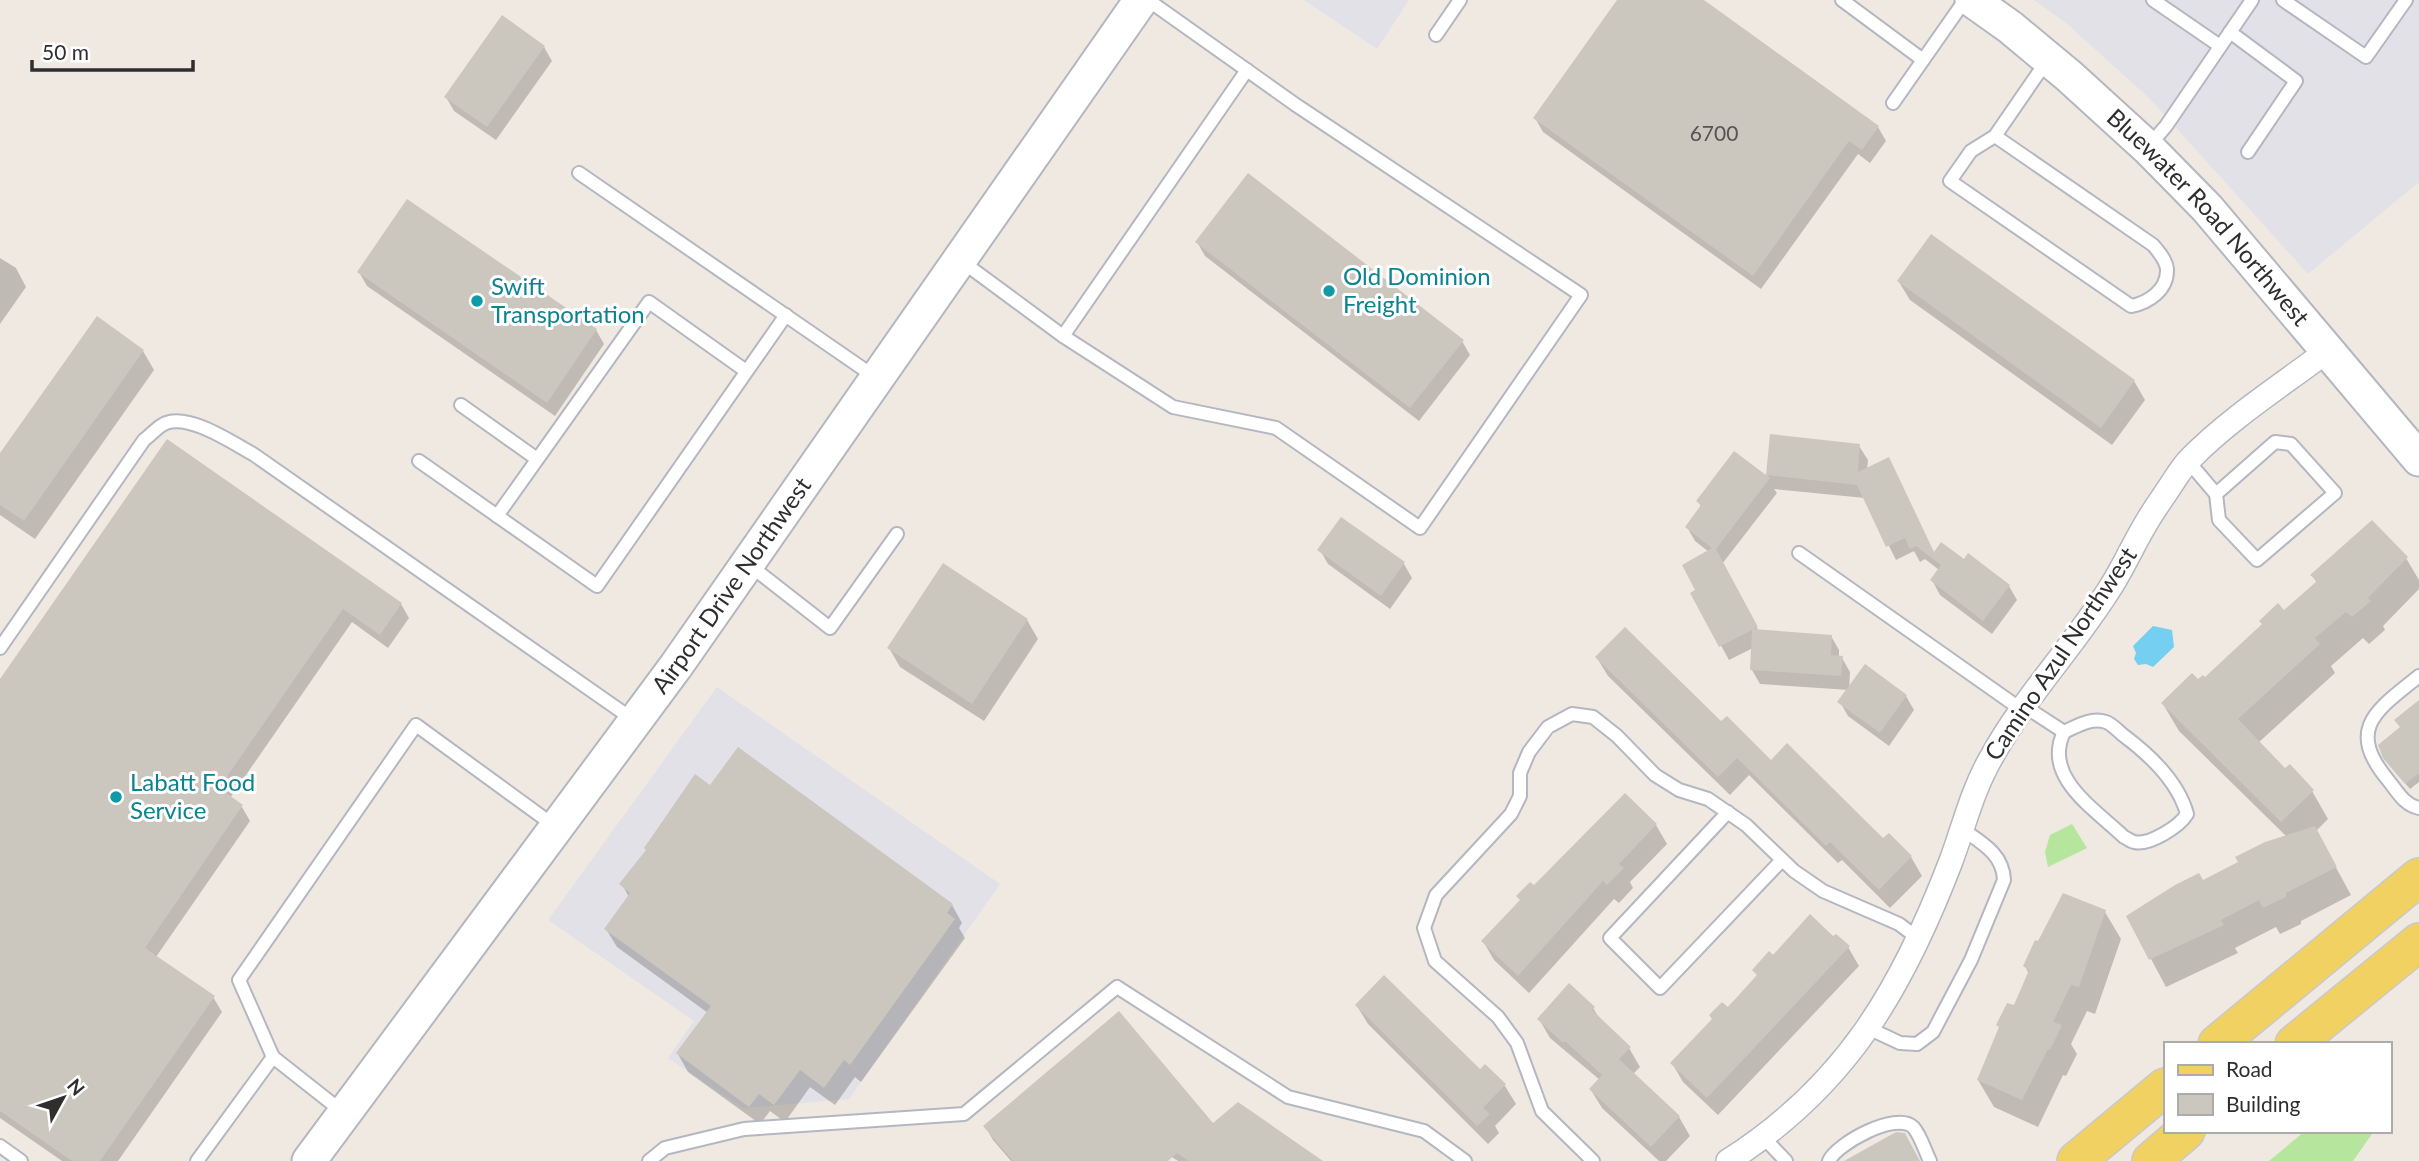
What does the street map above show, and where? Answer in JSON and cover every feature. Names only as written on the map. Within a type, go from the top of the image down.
[{"type":"main road","points":[[2219,1042],[2419,877]]},
{"type":"main road","points":[[2296,1042],[2419,942]]},
{"type":"main road","points":[[2076,1161],[2164,1088]]},
{"type":"main road","points":[[2151,1161],[2184,1133]]},
{"type":"street","name":"Airport Drive Northwest","points":[[309,1161],[635,721],[1141,0]]},
{"type":"street","name":"Bluewater Road Northwest","points":[[1972,0],[2010,27],[2148,148],[2207,208],[2327,351],[2417,452]]},
{"type":"street","name":"Camino Azul Northwest","points":[[1728,1161],[1790,1117],[1822,1086],[1868,1028],[1895,986],[1919,939],[1962,829],[1969,803],[1989,760],[2023,708],[2113,584],[2148,518],[2188,461],[2221,431],[2327,351]]},
{"type":"lane","points":[[960,260],[1063,336],[1173,408],[1276,428],[1420,528],[1581,295],[1247,70],[1148,0]]},
{"type":"lane","points":[[1436,35],[1460,0]]},
{"type":"lane","points":[[1893,103],[1965,0]]},
{"type":"lane","points":[[2153,0],[2220,46]]},
{"type":"lane","points":[[2148,148],[2252,0]]},
{"type":"lane","points":[[2283,0],[2366,57],[2406,0]]},
{"type":"lane","points":[[1851,3],[1923,60]]},
{"type":"lane","points":[[2230,32],[2296,81],[2248,152]]},
{"type":"lane","points":[[1995,136],[2154,245],[2167,268],[2166,279],[2156,294],[2144,303],[2131,306],[1950,181],[1970,150],[1995,136],[2048,59]]},
{"type":"lane","points":[[1063,336],[1247,70]]},
{"type":"lane","points":[[579,173],[877,378]]},
{"type":"lane","points":[[497,516],[649,302],[746,371]]},
{"type":"lane","points":[[419,461],[597,586],[786,315]]},
{"type":"lane","points":[[461,405],[537,459]]},
{"type":"lane","points":[[0,648],[144,440],[164,424],[179,420],[206,429],[253,454],[635,721]]},
{"type":"lane","points":[[2188,461],[2216,494],[2220,520],[2257,560],[2334,493],[2291,444],[2275,442],[2216,494]]},
{"type":"lane","points":[[747,564],[830,628],[897,534]]},
{"type":"lane","points":[[1799,553],[2023,708],[2064,732]]},
{"type":"lane","points":[[2419,676],[2376,713],[2367,732],[2368,748],[2374,762],[2409,806],[2419,808]]},
{"type":"lane","points":[[1593,1161],[1542,1111],[1517,1043],[1498,1017],[1435,961],[1424,928],[1436,894],[1511,814],[1520,796],[1520,773],[1529,752],[1548,727],[1572,713],[1593,717],[1617,736],[1654,775],[1679,790],[1708,799],[1728,812],[1746,825],[1794,871],[1823,891],[1899,924],[1919,939]]},
{"type":"lane","points":[[2090,721],[2106,722],[2141,748],[2166,775],[2183,799],[2187,814],[2181,824],[2147,842],[2134,842],[2124,836],[2067,782],[2057,757],[2064,732],[2090,721]]},
{"type":"lane","points":[[344,1114],[273,1058],[239,980],[416,725],[556,827]]},
{"type":"lane","points":[[1728,812],[1610,938],[1660,988],[1783,860]]},
{"type":"lane","points":[[1868,1028],[1900,1043],[1917,1044],[1933,1032],[1971,960],[2004,880],[2003,866],[1993,852],[1962,829]]},
{"type":"lane","points":[[649,1161],[665,1148],[744,1129],[964,1114],[1117,987],[1288,1097],[1424,1131],[1465,1161]]},
{"type":"lane","points":[[197,1161],[273,1058]]},
{"type":"lane","points":[[1829,1161],[1836,1149],[1883,1125],[1900,1121],[1913,1127],[1930,1161]]},
{"type":"lane","points":[[1763,1137],[1786,1161]]},
{"type":"lane","points":[[0,1146],[21,1161]]},
{"type":"shaded area","points":[[1304,0],[1409,0],[1377,49]]},
{"type":"shaded area","points":[[2034,0],[2419,0],[2419,182],[2308,274],[2150,99],[2066,23]]},
{"type":"shaded area","points":[[717,687],[1000,884],[849,1099],[743,1108],[668,1058],[694,1021],[548,920]]},
{"type":"green space","points":[[2072,824],[2087,848],[2048,867],[2045,852],[2050,835]]},
{"type":"green space","points":[[2303,1133],[2373,1133],[2353,1161],[2269,1161]]},
{"type":"water","points":[[2153,626],[2172,630],[2174,647],[2153,667],[2138,665],[2134,659],[2136,653],[2133,646]]},
{"type":"building","points":[[1617,0],[1704,0],[1879,126],[1862,150],[1849,141],[1753,276],[1533,118]]},
{"type":"building","points":[[502,15],[545,46],[487,127],[444,97]]},
{"type":"building","name":"Old Dominion Freight","points":[[1248,173],[1464,340],[1410,408],[1195,242]]},
{"type":"building","name":"Swift Transportation","points":[[407,199],[597,329],[547,403],[357,272]]},
{"type":"building","points":[[1931,234],[2135,380],[2101,428],[1897,281]]},
{"type":"building","points":[[97,316],[144,350],[24,521],[0,505],[0,453]]},
{"type":"building","points":[[1770,434],[1860,444],[1858,472],[1889,457],[1934,552],[1941,542],[1964,559],[1968,553],[2010,585],[1983,621],[1930,580],[1941,565],[1916,546],[1910,549],[1905,538],[1886,547],[1857,485],[1767,475],[1770,478],[1716,549],[1758,627],[1753,629],[1832,635],[1831,655],[1843,656],[1841,676],[1750,670],[1752,630],[1719,647],[1690,593],[1695,590],[1682,565],[1712,548],[1685,527],[1701,505],[1696,501],[1734,451],[1766,475]]},
{"type":"building","name":"Labatt Food Service","points":[[167,439],[402,603],[380,635],[343,609],[219,788],[243,805],[145,948],[215,996],[100,1161],[72,1161],[0,1111],[0,679]]},
{"type":"building","points":[[1341,517],[1405,562],[1381,596],[1317,550]]},
{"type":"building","points":[[2372,520],[2408,557],[2368,598],[2371,601],[2352,617],[2346,612],[2315,638],[2320,644],[2238,719],[2285,768],[2290,764],[2314,790],[2281,822],[2161,703],[2192,673],[2198,679],[2203,675],[2205,677],[2262,624],[2259,621],[2278,603],[2284,610],[2317,581],[2310,575]]},
{"type":"building","points":[[943,563],[1028,619],[972,704],[887,648]]},
{"type":"building","points":[[1625,627],[1721,721],[1727,716],[1771,760],[1787,743],[1883,838],[1889,833],[1912,856],[1879,890],[1830,842],[1826,846],[1737,758],[1718,777],[1595,657]]},
{"type":"building","points":[[1865,664],[1907,695],[1880,733],[1837,702]]},
{"type":"building","points":[[2419,700],[2419,773],[2405,784],[2383,758],[2378,745],[2400,727],[2394,720]]},
{"type":"building","points":[[738,747],[953,904],[947,913],[955,919],[850,1065],[844,1060],[824,1088],[800,1070],[774,1105],[759,1094],[749,1107],[676,1053],[711,1006],[604,929],[630,893],[619,884],[646,850],[644,848],[695,774],[710,785]]},
{"type":"building","points":[[1625,793],[1657,824],[1619,864],[1624,868],[1607,885],[1603,881],[1518,976],[1481,941],[1520,900],[1516,896],[1530,882],[1534,885]]},
{"type":"building","points":[[2315,826],[2337,867],[2263,908],[2259,900],[2221,920],[2224,925],[2149,960],[2126,916],[2199,873],[2203,880],[2238,862],[2235,857],[2265,842]]},
{"type":"building","points":[[2063,893],[2106,910],[2079,987],[2071,985],[2053,1022],[2062,1025],[2022,1100],[1977,1080],[1999,1027],[1996,1025],[2007,1003],[2014,1005],[2029,970],[2023,966]]},
{"type":"building","points":[[1810,914],[1833,936],[1836,934],[1850,946],[1707,1098],[1670,1063],[1712,1019],[1709,1015],[1722,1002],[1728,1007],[1757,975],[1752,970],[1769,951],[1773,955]]},
{"type":"building","points":[[1384,975],[1480,1069],[1485,1064],[1506,1084],[1483,1108],[1490,1114],[1477,1126],[1355,1005]]},
{"type":"building","points":[[1569,983],[1595,1007],[1592,1010],[1631,1047],[1619,1059],[1680,1116],[1651,1147],[1589,1089],[1602,1075],[1537,1019]]},
{"type":"building","points":[[1119,1011],[1213,1123],[1238,1102],[1323,1161],[1189,1161],[1177,1153],[1168,1161],[1013,1161],[983,1126]]},
{"type":"building","points":[[1896,1132],[1905,1133],[1920,1161],[1844,1161]]},
{"type":"place","name":"Old Dominion Freight","points":[[1329,291]]},
{"type":"place","name":"Swift Transportation","points":[[477,301]]},
{"type":"place","name":"Labatt Food Service","points":[[116,797]]}]
